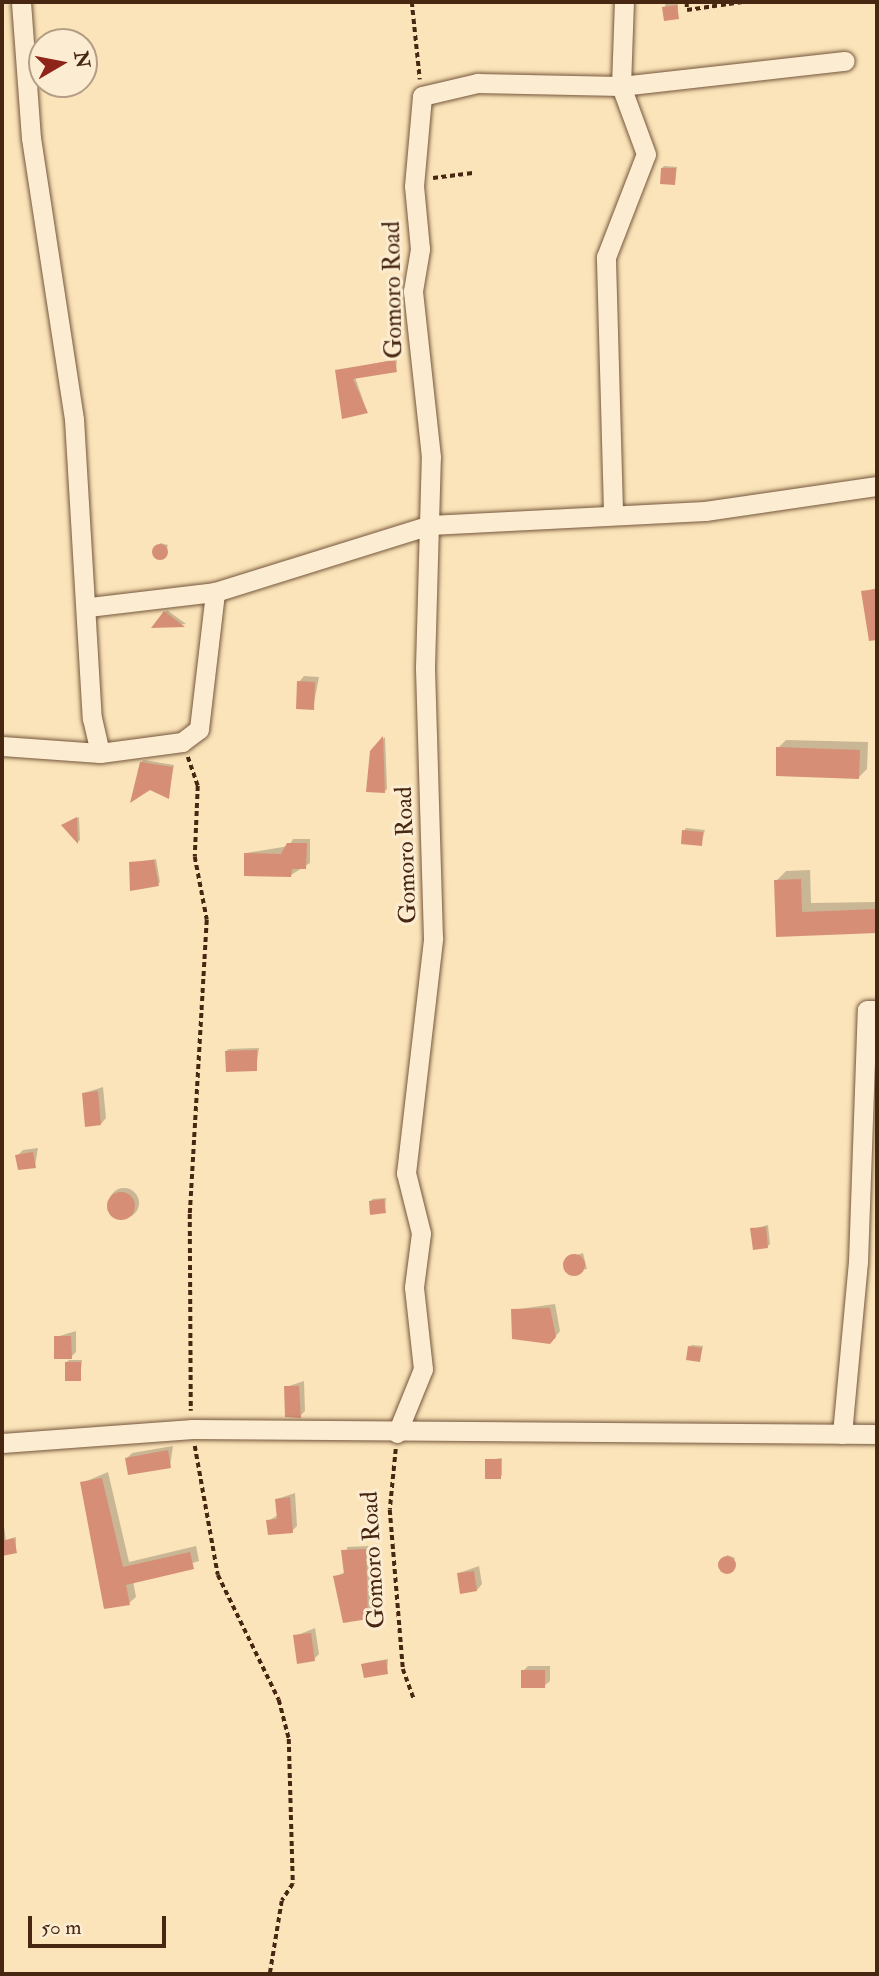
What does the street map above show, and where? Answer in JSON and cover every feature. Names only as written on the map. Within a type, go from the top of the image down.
[{"type":"street","points":[[21,2],[31,138],[75,419],[89,607],[92,718],[100,752]]},
{"type":"street","points":[[613,511],[606,257],[646,154],[621,86],[624,2]]},
{"type":"street","points":[[422,96],[477,83],[621,86],[845,61]]},
{"type":"street","name":"Gomoro Road","points":[[397,1433],[423,1369],[414,1287],[421,1233],[406,1173],[433,938],[426,857],[431,457],[413,291],[420,249],[417,179],[422,96]]},
{"type":"street","points":[[89,607],[215,592],[430,524],[613,511],[705,511],[877,486]]},
{"type":"street","points":[[2,746],[100,752],[182,743],[199,729],[215,592]]},
{"type":"street","points":[[842,1434],[858,1262],[867,1010],[877,1010]]},
{"type":"street","points":[[2,1443],[191,1429],[397,1433],[877,1434]]},
{"type":"path","points":[[412,2],[422,96]]},
{"type":"path","points":[[687,2],[687,10],[742,2]]},
{"type":"path","points":[[417,179],[473,173]]},
{"type":"path","points":[[182,743],[198,786],[195,856],[207,919],[190,1214],[191,1429],[218,1575],[279,1700],[289,1739],[293,1884],[282,1901],[270,1974]]},
{"type":"path","name":"Gomoro Road","points":[[397,1433],[390,1510],[403,1670],[414,1700]]},
{"type":"building","points":[[677,5],[679,19],[664,21],[662,7]]},
{"type":"building","points":[[661,168],[676,168],[675,185],[660,184]]},
{"type":"building","points":[[395,360],[397,372],[353,379],[368,413],[342,419],[335,370]]},
{"type":"building","points":[[160,544],[166,546],[166,558],[160,560],[154,558],[152,552],[154,546]]},
{"type":"building","points":[[876,589],[877,640],[869,641],[861,591]]},
{"type":"building","points":[[164,611],[185,627],[151,628]]},
{"type":"building","points":[[297,681],[315,682],[314,710],[296,709]]},
{"type":"building","points":[[383,736],[385,793],[366,792],[370,751]]},
{"type":"building","points":[[776,747],[860,750],[859,779],[776,776]]},
{"type":"building","points":[[140,762],[173,767],[169,799],[150,790],[130,803]]},
{"type":"building","points":[[77,817],[78,844],[61,825]]},
{"type":"building","points":[[682,830],[703,832],[702,846],[681,844]]},
{"type":"building","points":[[287,843],[307,843],[306,869],[292,869],[291,877],[244,876],[244,853],[281,854]]},
{"type":"building","points":[[154,860],[159,886],[130,891],[129,862]]},
{"type":"building","points":[[801,879],[802,912],[877,909],[877,933],[776,937],[774,880]]},
{"type":"building","points":[[257,1050],[257,1071],[226,1072],[225,1051]]},
{"type":"building","points":[[98,1091],[101,1125],[85,1127],[82,1093]]},
{"type":"building","points":[[33,1152],[36,1168],[18,1170],[15,1155]]},
{"type":"building","points":[[121,1192],[131,1196],[135,1206],[131,1216],[121,1220],[111,1216],[107,1206],[111,1196]]},
{"type":"building","points":[[384,1199],[386,1213],[370,1215],[369,1201]]},
{"type":"building","points":[[766,1227],[768,1248],[753,1250],[750,1228]]},
{"type":"building","points":[[574,1254],[582,1257],[585,1265],[582,1273],[574,1276],[566,1273],[563,1265],[566,1257]]},
{"type":"building","points":[[550,1308],[556,1337],[550,1344],[512,1339],[511,1309]]},
{"type":"building","points":[[54,1336],[71,1336],[72,1359],[54,1359]]},
{"type":"building","points":[[688,1346],[702,1348],[700,1362],[686,1360]]},
{"type":"building","points":[[65,1362],[81,1362],[81,1381],[65,1381]]},
{"type":"building","points":[[284,1386],[299,1386],[301,1418],[285,1417]]},
{"type":"building","points":[[168,1450],[171,1468],[128,1475],[125,1458]]},
{"type":"building","points":[[485,1459],[501,1459],[501,1479],[485,1479]]},
{"type":"building","points":[[102,1478],[123,1567],[190,1552],[194,1569],[126,1585],[130,1605],[104,1609],[80,1482]]},
{"type":"building","points":[[290,1497],[293,1533],[268,1535],[266,1520],[277,1519],[275,1499]]},
{"type":"building","points":[[14,1538],[17,1553],[2,1556],[2,1541]]},
{"type":"building","points":[[366,1549],[368,1619],[343,1623],[333,1576],[344,1574],[341,1550]]},
{"type":"building","points":[[727,1556],[733,1559],[736,1565],[733,1571],[727,1574],[721,1571],[718,1565],[721,1559]]},
{"type":"building","points":[[474,1571],[477,1591],[460,1594],[457,1573]]},
{"type":"building","points":[[311,1633],[315,1661],[297,1664],[293,1635]]},
{"type":"building","points":[[386,1660],[388,1674],[364,1678],[361,1664]]},
{"type":"building","points":[[521,1670],[545,1670],[545,1688],[521,1688]]}]
